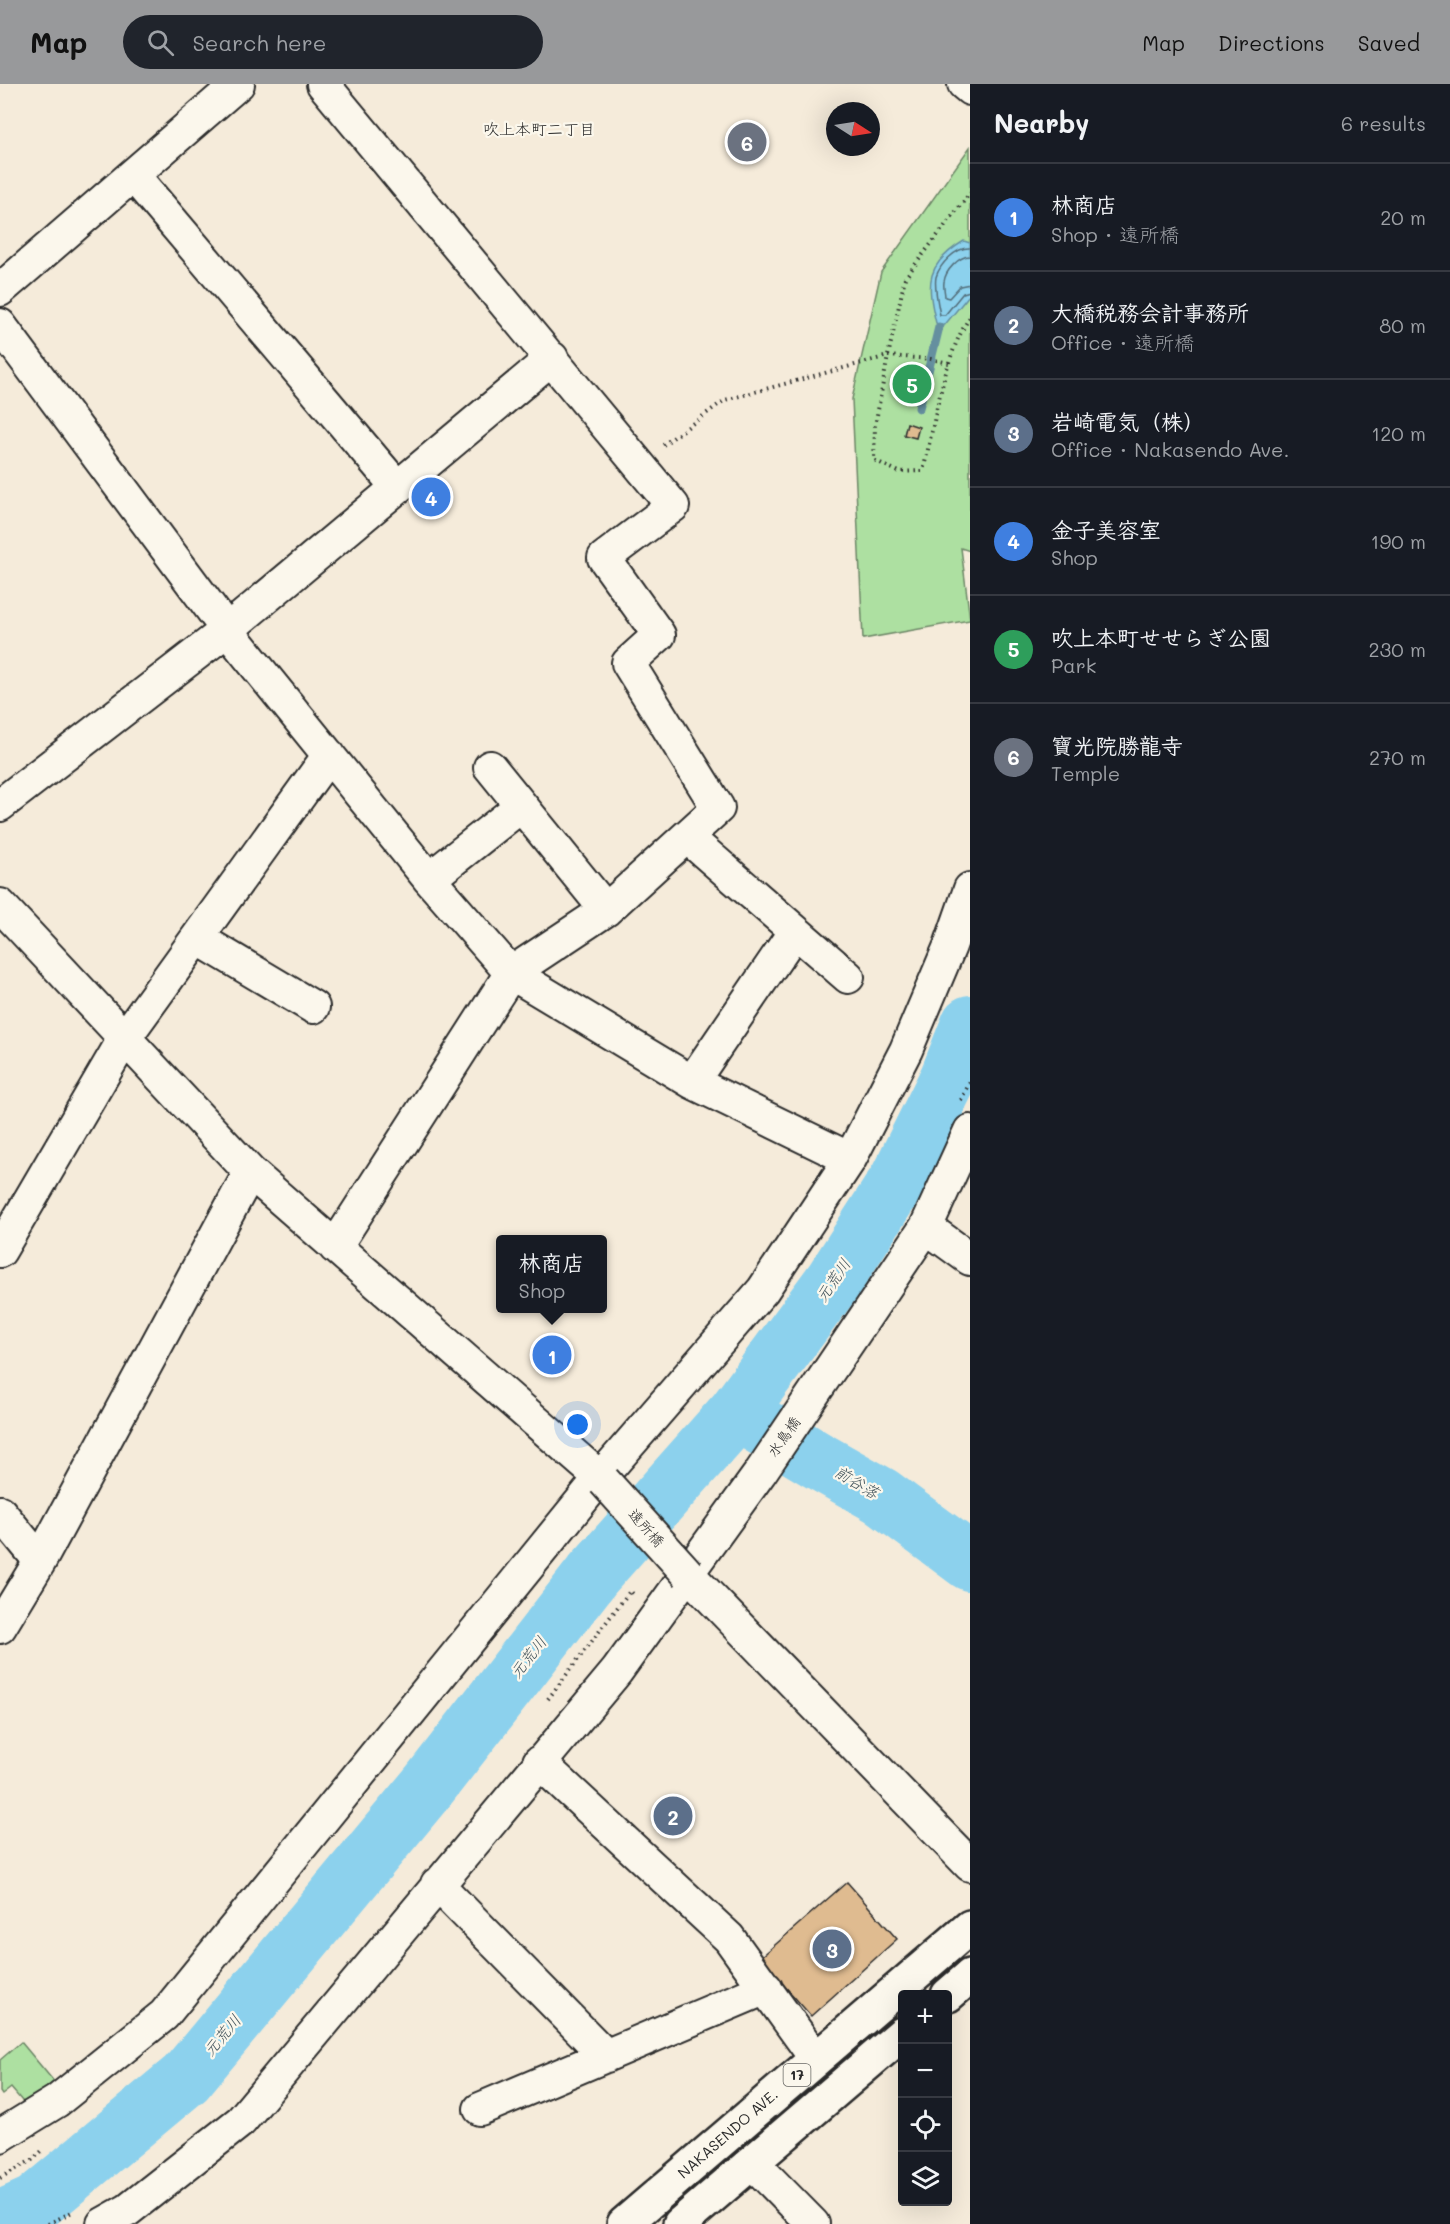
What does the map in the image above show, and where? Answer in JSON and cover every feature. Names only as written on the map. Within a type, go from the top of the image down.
[{"type":"highway","name":"NAKASENDO AVE.","points":[[624,2224],[970,1927]]},
{"type":"highway","points":[[952,1992],[970,1976]]},
{"type":"highway","name":"17","points":[[680,2224],[898,2038]]},
{"type":"street","points":[[0,290],[238,84]]},
{"type":"street","points":[[323,84],[673,506],[604,558],[659,636],[628,663],[718,808],[606,910],[511,974],[336,1247]]},
{"type":"street","points":[[964,84],[970,89]]},
{"type":"street","points":[[134,174],[397,487]]},
{"type":"street","points":[[0,326],[227,630],[429,879],[511,974],[692,1082],[850,1159]]},
{"type":"street","points":[[0,805],[227,630],[552,358]]},
{"type":"street","points":[[0,1251],[124,1039],[328,755]]},
{"type":"street","points":[[490,767],[606,910]]},
{"type":"street","points":[[429,879],[521,806]]},
{"type":"street","points":[[687,837],[848,977]]},
{"type":"street","points":[[2,2132],[57,2102],[164,2015],[602,1480],[764,1290],[850,1159],[906,1050],[950,946],[970,890]]},
{"type":"street","name":"遠所橋","points":[[0,905],[250,1173],[602,1480],[688,1574],[970,1865]]},
{"type":"street","points":[[692,1082],[795,931]]},
{"type":"street","points":[[197,938],[314,1007]]},
{"type":"street","name":"水鳥橋","points":[[113,2216],[242,2121],[437,1884],[617,1671],[760,1473],[926,1227],[970,1131]]},
{"type":"street","points":[[0,1627],[40,1561],[250,1173]]},
{"type":"street","points":[[926,1227],[970,1259]]},
{"type":"street","points":[[0,1512],[40,1561]]},
{"type":"street","points":[[539,1762],[729,1938],[816,2059]]},
{"type":"street","points":[[437,1884],[606,2056]]},
{"type":"street","points":[[480,2109],[765,1988]]},
{"type":"street","points":[[752,2162],[813,2224]]},
{"type":"path","points":[[970,194],[905,278],[874,426],[874,460],[899,472],[923,471],[949,363],[958,334],[970,317]]},
{"type":"path","points":[[639,464],[725,400],[888,356],[931,359],[949,363]]},
{"type":"path","points":[[48,2224],[113,2216]]},
{"type":"green space","points":[[970,147],[970,551],[961,548],[970,620],[863,639],[852,399],[881,272]]},
{"type":"green space","points":[[21,2042],[56,2084],[28,2108],[11,2088],[2,2095],[0,2092],[0,2060]]},
{"type":"water","points":[[964,241],[970,243],[970,294],[943,327],[936,323],[933,309],[930,285],[932,275],[942,258]]},
{"type":"building","points":[[907,423],[919,427],[916,438],[904,435]]},
{"type":"building","points":[[847,1882],[897,1939],[811,2016],[760,1958]]},
{"type":"waterway","points":[[919,408],[939,327]]},
{"type":"waterway","name":"元荒川","points":[[0,2220],[35,2204],[186,2078],[430,1784],[593,1574],[737,1412],[834,1280],[898,1180],[949,1077],[970,1024]]},
{"type":"waterway","name":"前谷落","points":[[737,1412],[881,1496],[970,1562]]},
{"type":"place","name":"寶光院勝龍寺","points":[[747,142]]},
{"type":"place","name":"吹上本町せせらぎ公園","points":[[912,384]]},
{"type":"place","name":"金子美容室","points":[[431,497]]},
{"type":"place","name":"林商店","points":[[552,1355]]},
{"type":"place","name":"大橋税務会計事務所","points":[[673,1816]]},
{"type":"place","name":"岩崎電気（株）","points":[[832,1949]]},
{"type":"district","name":"吹上本町二丁目","points":[[539,129]]}]
